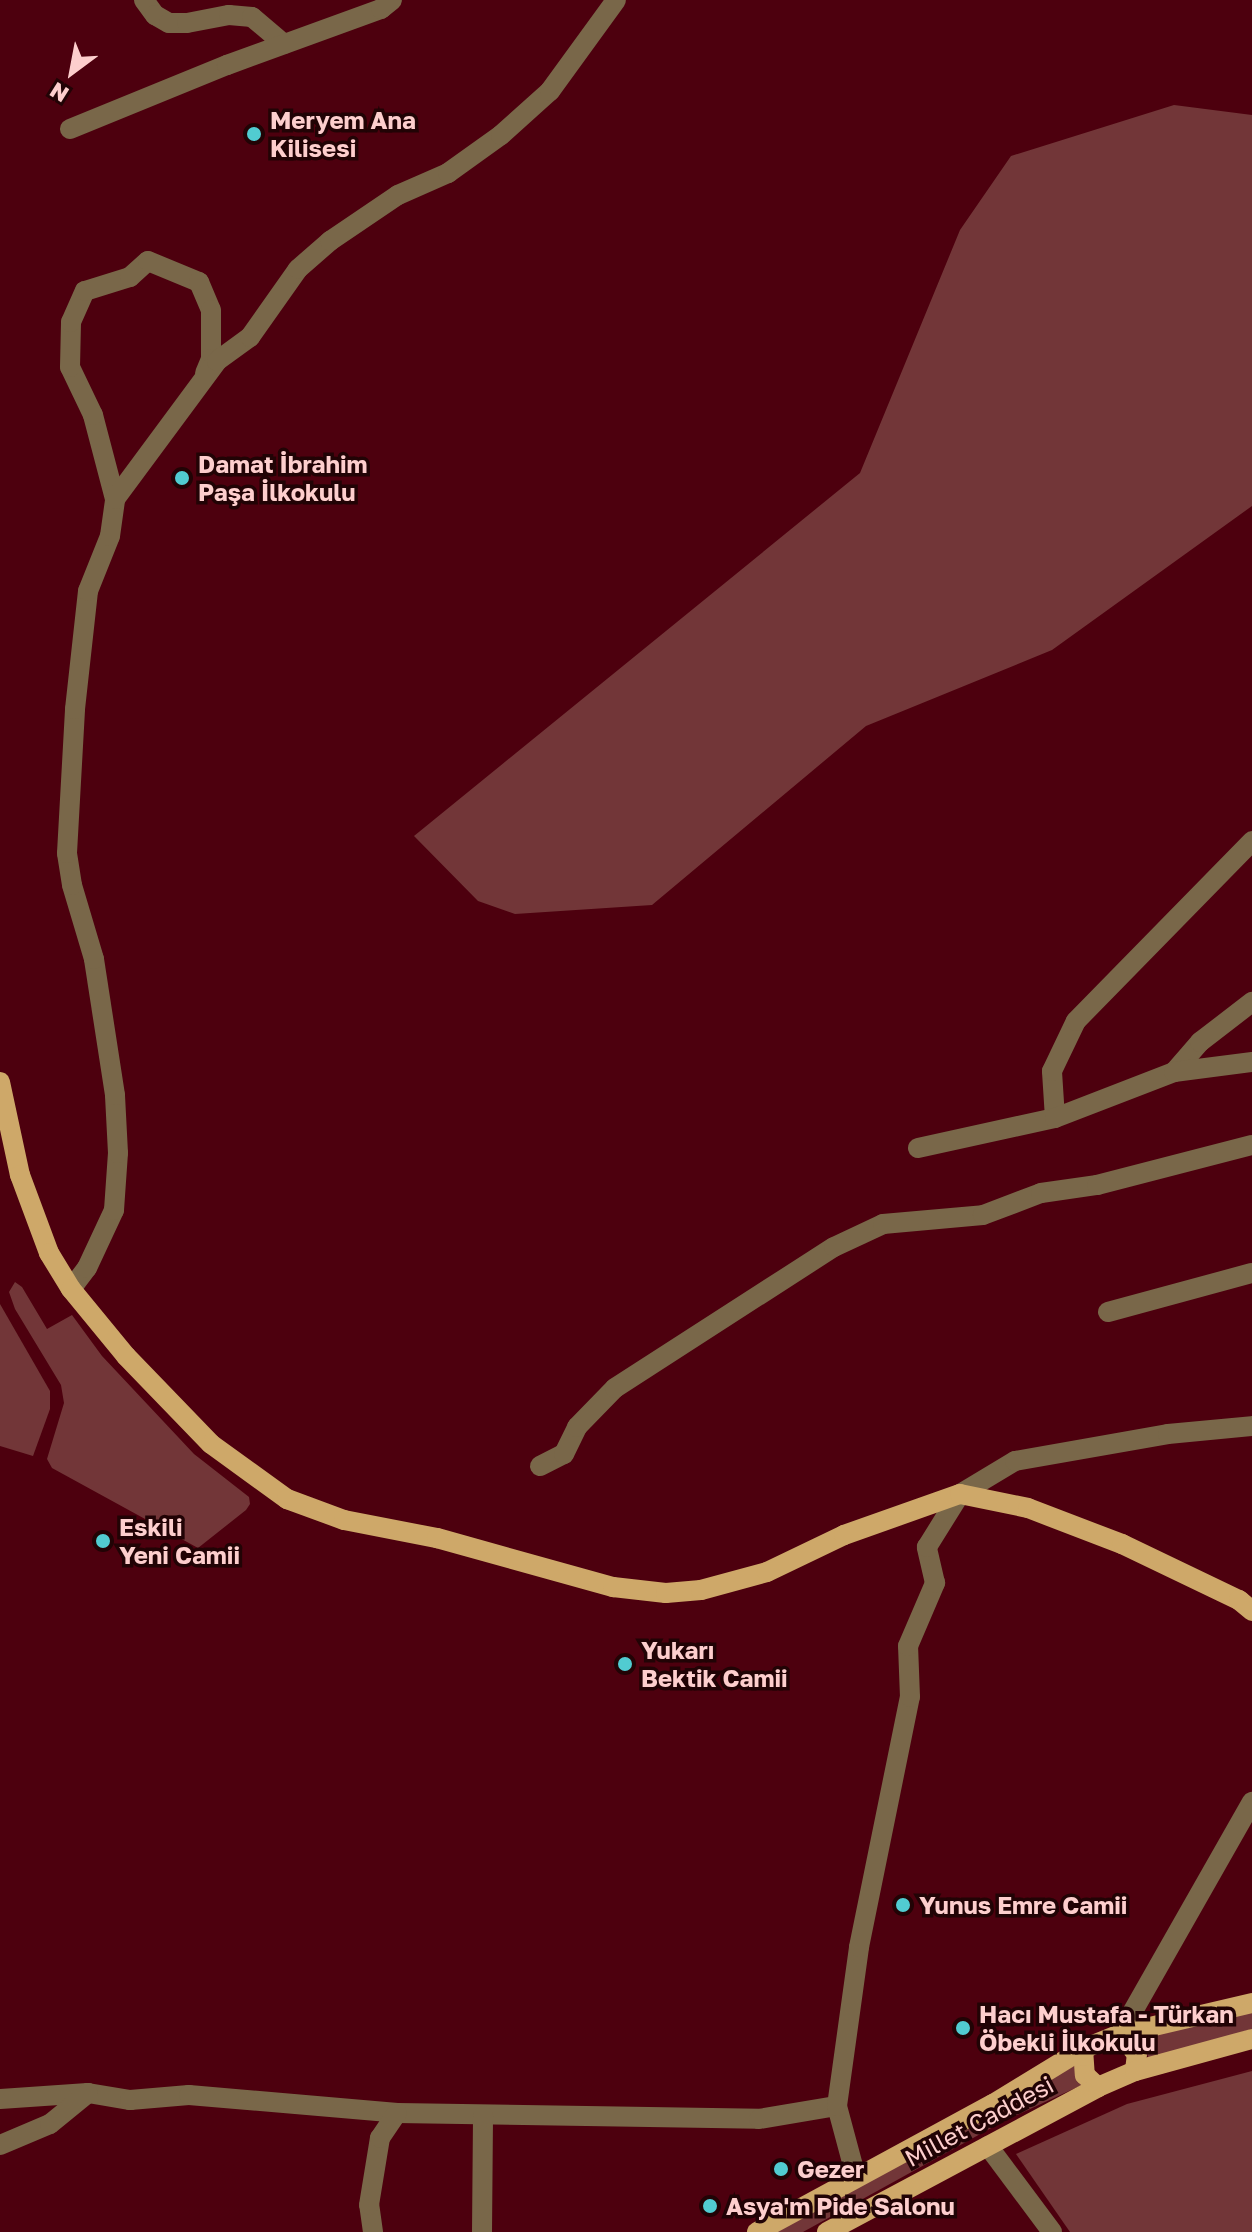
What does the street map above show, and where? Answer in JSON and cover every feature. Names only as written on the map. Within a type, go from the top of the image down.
[{"type":"main road","points":[[0,1082],[20,1175],[49,1253],[71,1289],[126,1356],[211,1444],[287,1499],[344,1520],[437,1538],[613,1587],[666,1593],[701,1590],[767,1572],[844,1535],[960,1494],[1028,1508],[1122,1544],[1239,1600],[1252,1611]]},
{"type":"main road","name":"Millet Caddesi","points":[[757,2232],[993,2104],[1083,2049],[1120,2034],[1252,2003]]},
{"type":"main road","points":[[1120,2034],[1133,2046],[1135,2071]]},
{"type":"main road","name":"Millet Caddesi","points":[[827,2232],[1098,2087],[1135,2071],[1252,2039]]},
{"type":"main road","points":[[1083,2049],[1085,2075],[1098,2087]]},
{"type":"street","points":[[144,0],[155,15],[169,23],[229,15],[252,17],[284,44]]},
{"type":"street","points":[[70,129],[381,9],[392,0]]},
{"type":"street","points":[[115,499],[217,361],[250,337],[298,269],[330,241],[398,195],[448,173],[501,135],[550,91],[616,0]]},
{"type":"street","points":[[71,1289],[87,1268],[114,1210],[118,1153],[115,1095],[94,959],[72,885],[67,853],[75,709],[88,591],[110,536],[115,499],[93,415],[70,367],[71,322],[85,291],[130,277],[148,261],[199,282],[211,310],[211,359],[198,388]]},
{"type":"street","points":[[1055,1118],[1052,1071],[1076,1021],[1252,841]]},
{"type":"street","points":[[1174,1072],[1200,1042],[1252,1002]]},
{"type":"street","points":[[918,1148],[1055,1118],[1174,1072],[1252,1062]]},
{"type":"street","points":[[540,1466],[564,1454],[577,1427],[615,1388],[834,1247],[883,1224],[983,1215],[1041,1193],[1097,1185],[1252,1145]]},
{"type":"street","points":[[1108,1312],[1252,1273]]},
{"type":"street","points":[[856,2177],[837,2106],[859,1947],[910,1697],[908,1646],[935,1583],[927,1547],[960,1494],[1015,1461],[1168,1434],[1250,1424]]},
{"type":"street","points":[[1120,2034],[1252,1802]]},
{"type":"street","points":[[0,2099],[88,2093],[130,2100],[189,2095],[397,2113],[759,2119],[837,2106]]},
{"type":"street","points":[[0,2145],[50,2124],[88,2093]]},
{"type":"street","points":[[373,2232],[369,2205],[380,2138],[397,2113]]},
{"type":"street","points":[[482,2232],[483,2116]]},
{"type":"street","points":[[988,2146],[1052,2232]]},
{"type":"shaded area","points":[[1174,105],[1252,115],[1252,506],[1052,650],[866,726],[652,905],[515,914],[478,901],[414,836],[860,473],[960,230],[1011,156]]},
{"type":"shaded area","points":[[15,1282],[22,1287],[47,1329],[72,1315],[102,1356],[194,1454],[249,1497],[250,1504],[246,1510],[198,1548],[52,1468],[47,1459],[64,1403],[61,1385],[15,1309],[9,1292]]},
{"type":"shaded area","points":[[0,1304],[50,1391],[50,1409],[33,1456],[0,1446]]},
{"type":"shaded area","points":[[1252,2011],[1252,2029],[1149,2059],[1143,2043],[1147,2036]]},
{"type":"shaded area","points":[[1074,2066],[1082,2085],[1002,2122],[803,2232],[776,2232]]},
{"type":"shaded area","points":[[1252,2071],[1252,2232],[1070,2232],[1016,2154],[1127,2104]]},
{"type":"place","name":"Meryem Ana Kilisesi","points":[[254,134]]},
{"type":"place","name":"Damat İbrahim Paşa İlkokulu","points":[[182,478]]},
{"type":"place","name":"Eskili Yeni Camii","points":[[103,1541]]},
{"type":"place","name":"Yukarı Bektik Camii","points":[[625,1664]]},
{"type":"place","name":"Yunus Emre Camii","points":[[903,1905]]},
{"type":"place","name":"Hacı Mustafa - Türkan Öbekli İlkokulu","points":[[963,2028]]},
{"type":"place","name":"Gezer","points":[[781,2169]]},
{"type":"place","name":"Asya'm Pide Salonu","points":[[710,2206]]}]
